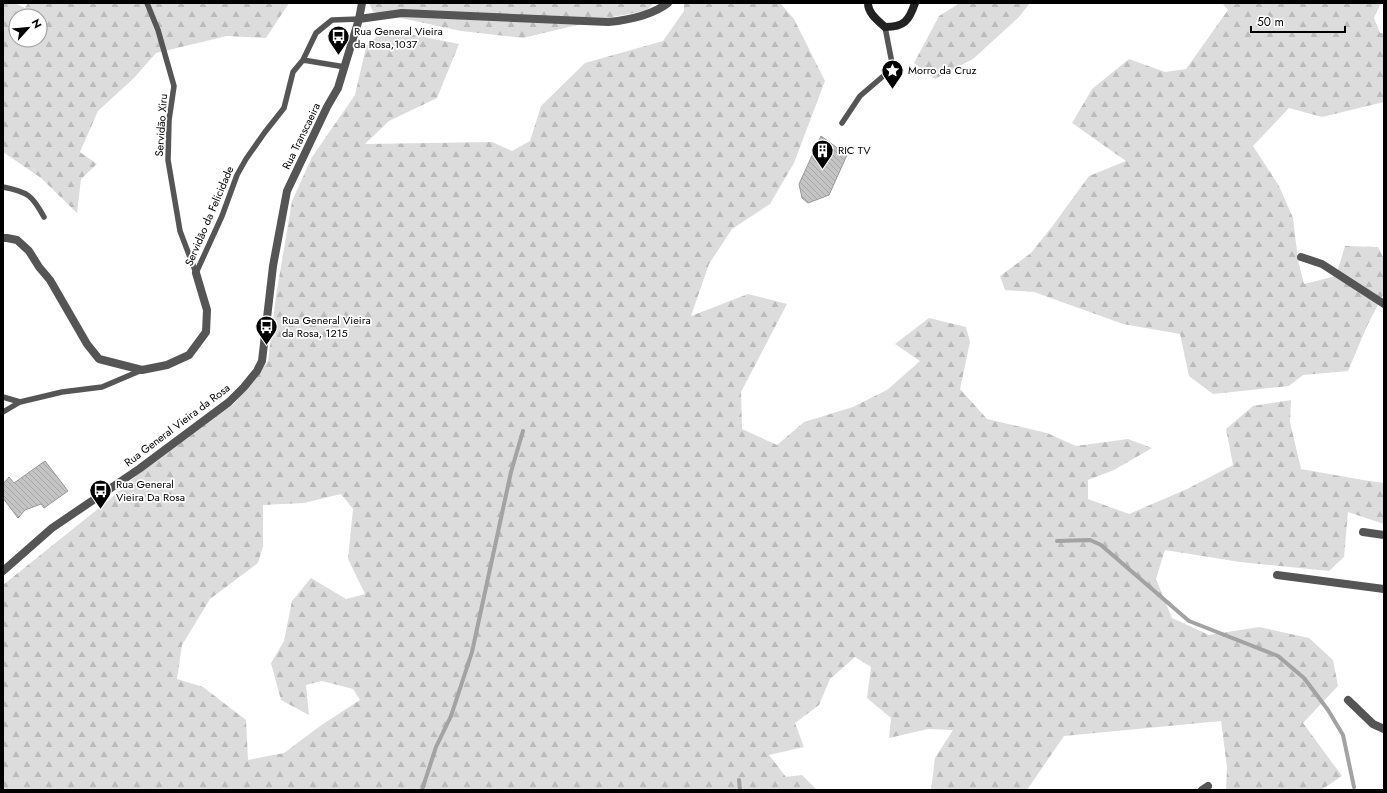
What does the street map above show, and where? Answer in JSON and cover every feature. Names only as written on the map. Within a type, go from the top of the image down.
[{"type":"street","name":"Rua Transcaeira","points":[[272,266],[287,191],[327,107],[338,88],[360,20],[362,3]]},
{"type":"street","points":[[360,20],[402,13],[608,22],[629,20],[661,8],[668,3]]},
{"type":"street","points":[[868,3],[868,7],[874,17],[885,27],[893,27],[903,24],[912,13],[915,3]]},
{"type":"street","name":"Servidão da Felicidade","points":[[3,238],[17,240],[29,251],[39,267],[50,280],[87,344],[99,359],[142,370],[167,365],[189,355],[206,332],[207,310],[196,273]]},
{"type":"street","points":[[1301,257],[1322,264],[1384,304]]},
{"type":"street","name":"Rua General Vieira da Rosa","points":[[3,571],[52,528],[139,469],[229,402],[244,388],[257,371],[262,361],[272,266]]},
{"type":"street","points":[[1363,532],[1384,535]]},
{"type":"street","points":[[1277,575],[1384,589]]},
{"type":"street","points":[[1348,700],[1373,724],[1384,729]]},
{"type":"lane","name":"Servidão Xiru","points":[[147,3],[158,30],[174,86],[170,120],[168,160],[180,231],[196,273]]},
{"type":"lane","name":"Servidão da Felicidade","points":[[196,273],[222,216],[237,175],[254,148],[284,108],[293,72],[303,60],[316,32],[332,20],[360,20]]},
{"type":"lane","points":[[842,124],[860,96],[888,72],[892,64],[885,27]]},
{"type":"lane","points":[[303,60],[345,67]]},
{"type":"lane","points":[[3,187],[27,193],[36,202],[44,217]]},
{"type":"lane","points":[[3,412],[20,402],[62,392],[102,387],[142,370]]},
{"type":"lane","points":[[3,397],[20,402]]},
{"type":"green space","points":[[3,3],[15,3],[25,8],[28,3],[289,3],[266,38],[227,36],[156,53],[134,78],[98,111],[80,152],[97,164],[81,179],[77,213],[41,178],[3,152]]},
{"type":"green space","points":[[369,3],[654,3],[646,11],[606,18],[523,38],[461,31],[373,12]]},
{"type":"green space","points":[[684,3],[780,3],[794,19],[825,81],[794,163],[770,204],[732,229],[709,264],[691,316],[748,294],[787,304],[741,392],[742,429],[777,445],[804,422],[853,407],[887,390],[920,361],[895,344],[929,318],[966,327],[970,342],[960,389],[987,419],[1047,433],[1076,446],[1128,439],[1152,448],[1114,470],[1088,480],[1088,499],[1129,514],[1187,489],[1233,465],[1226,429],[1253,406],[1291,400],[1290,422],[1301,469],[1384,483],[1384,524],[1348,512],[1344,557],[1329,571],[1240,562],[1165,550],[1156,579],[1172,618],[1209,635],[1259,627],[1309,638],[1333,660],[1338,686],[1303,723],[1342,776],[1321,790],[1225,790],[1227,767],[1221,721],[1064,736],[1027,790],[931,790],[935,758],[953,730],[928,729],[889,738],[891,718],[867,698],[871,667],[855,657],[830,679],[819,705],[795,723],[804,747],[769,755],[786,777],[802,775],[817,790],[3,790],[3,585],[109,500],[172,444],[234,404],[268,361],[276,296],[292,201],[312,157],[355,95],[366,47],[384,29],[459,44],[437,98],[389,121],[365,144],[492,142],[512,151],[530,141],[541,106],[585,63],[663,41],[684,11]],"holes":[[[341,494],[353,509],[348,559],[365,594],[346,599],[311,578],[292,601],[284,641],[271,663],[281,700],[309,715],[306,685],[322,681],[353,689],[360,700],[320,726],[284,753],[248,760],[246,720],[203,687],[177,679],[182,645],[210,599],[258,563],[263,546],[263,505],[304,503]]]},
{"type":"green space","points":[[957,3],[1030,3],[1018,18],[973,59],[935,79],[914,63],[939,16],[957,5]]},
{"type":"green space","points":[[1222,3],[1381,3],[1374,18],[1380,33],[1384,33],[1384,102],[1322,117],[1289,108],[1253,146],[1279,186],[1293,218],[1298,260],[1304,284],[1336,276],[1345,246],[1378,247],[1384,259],[1384,293],[1367,326],[1348,371],[1303,375],[1289,386],[1213,394],[1189,376],[1180,334],[1123,324],[1034,292],[1005,290],[1000,276],[1031,253],[1089,176],[1126,161],[1072,123],[1092,89],[1129,59],[1165,72],[1186,69],[1228,10]]},
{"type":"building","name":"RIC TV","points":[[821,136],[847,155],[829,195],[808,203],[802,198],[799,184]]},
{"type":"building","points":[[45,461],[68,491],[44,508],[41,504],[25,510],[18,518],[3,498],[3,484],[9,477],[14,483]]},
{"type":"waterway","points":[[422,790],[436,747],[451,716],[472,652],[511,472],[523,431]]},
{"type":"waterway","points":[[1057,541],[1090,540],[1101,545],[1189,621],[1278,656],[1304,678],[1328,710],[1343,735],[1354,787]]},
{"type":"waterway","points":[[739,780],[740,790]]},
{"type":"place","name":"Rua General Vieira da Rosa,1037","points":[[338,56]]},
{"type":"place","name":"Morro da Cruz","points":[[892,90]]},
{"type":"place","name":"RIC TV","points":[[823,170]]},
{"type":"place","name":"Rua General Vieira da Rosa, 1215","points":[[267,346]]},
{"type":"place","name":"Rua General Vieira Da Rosa","points":[[101,510]]}]
